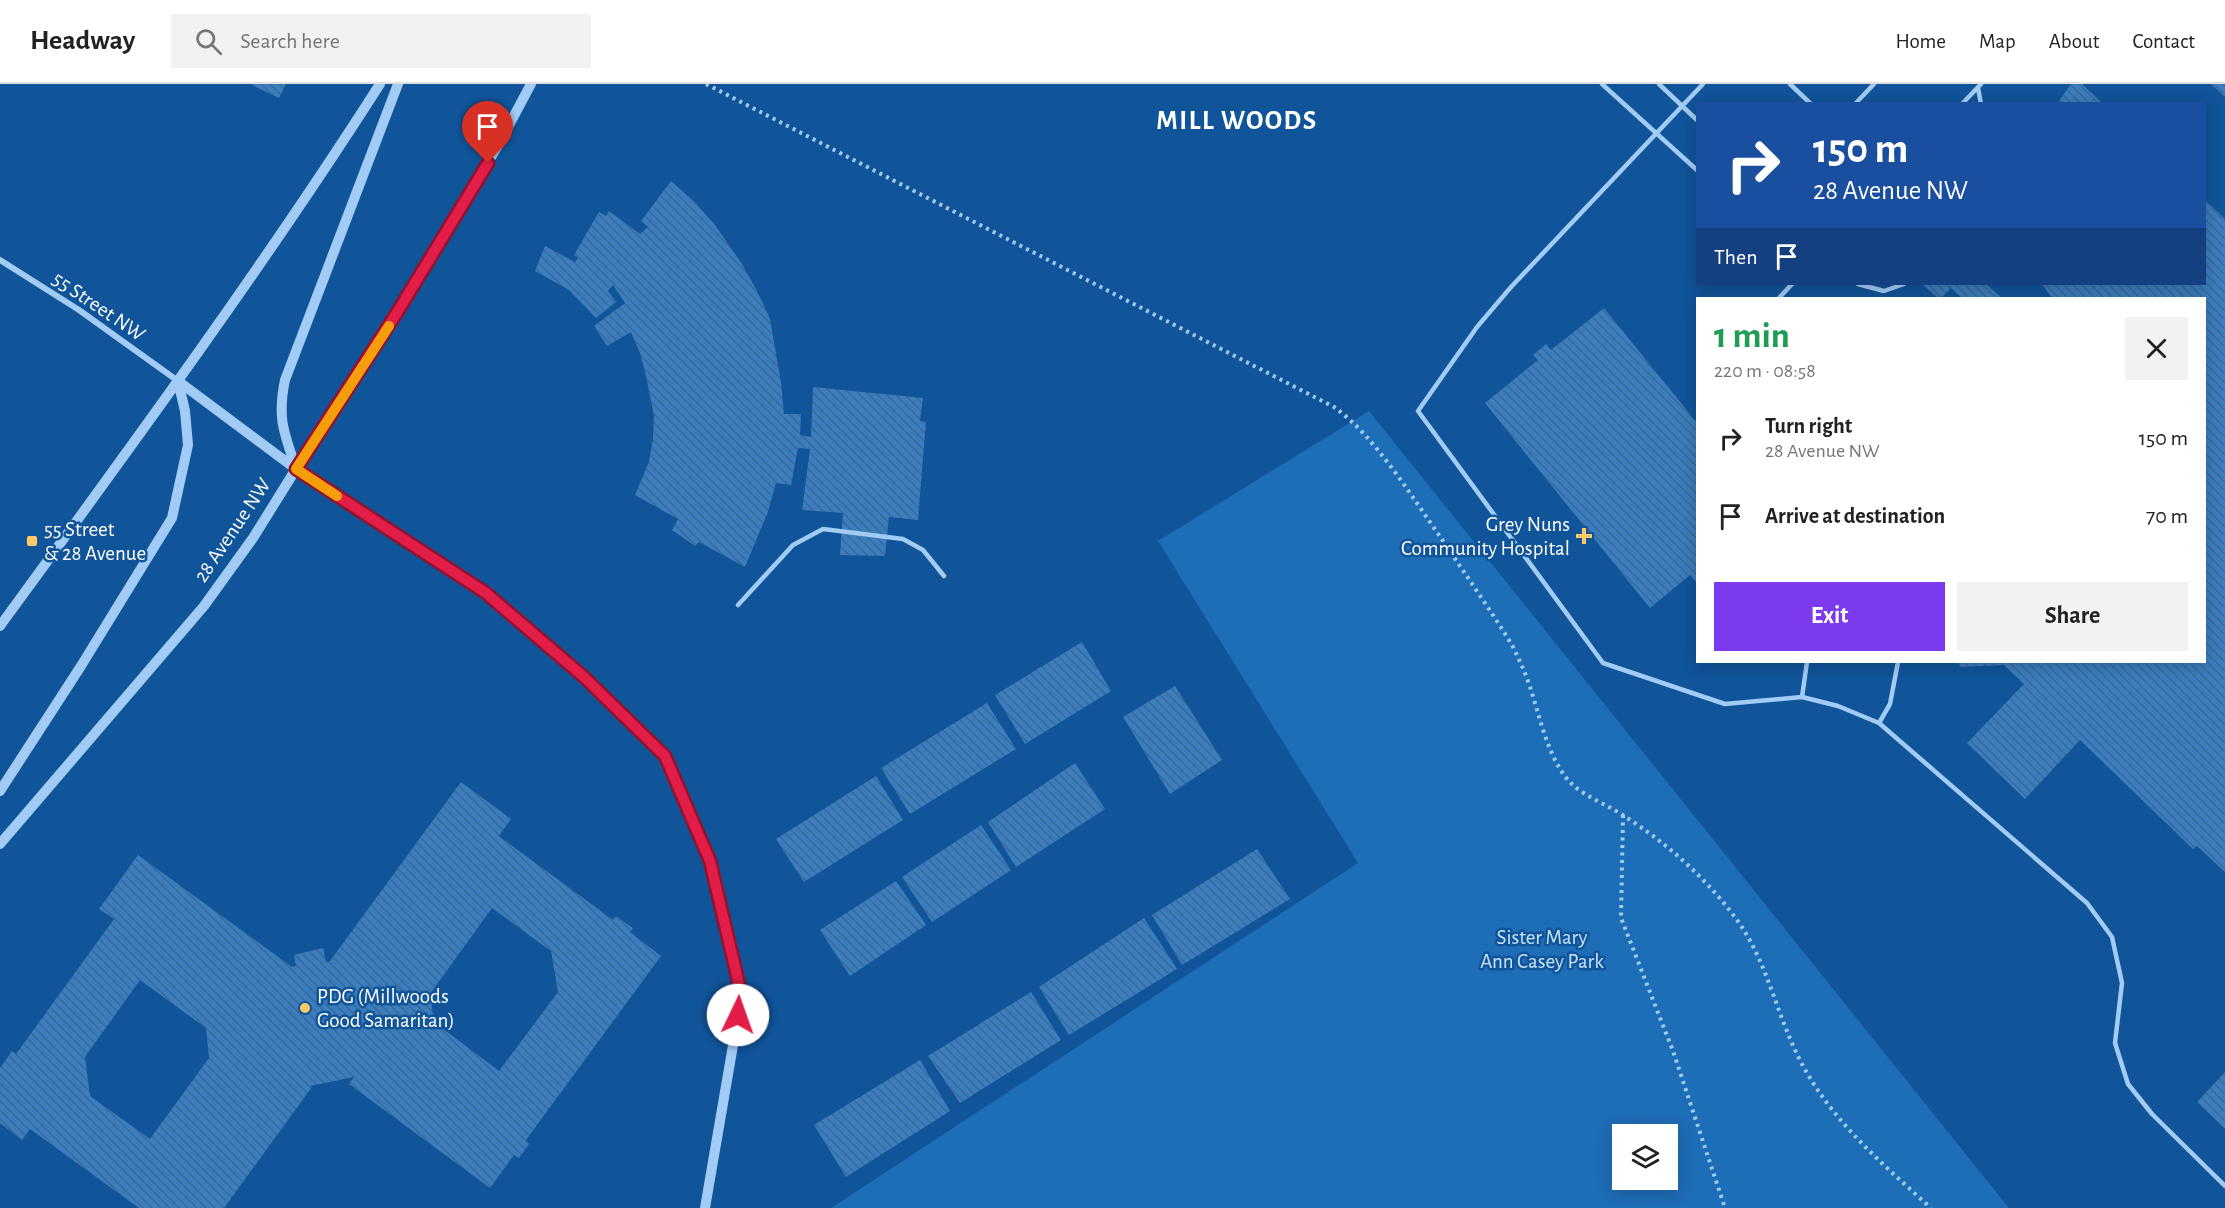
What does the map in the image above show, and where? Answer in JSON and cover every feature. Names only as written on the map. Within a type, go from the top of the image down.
[{"type":"street","points":[[0,626],[286,228],[380,84]]},
{"type":"street","points":[[296,469],[281,426],[280,403],[285,380],[398,84]]},
{"type":"street","name":"28 Avenue NW","points":[[0,844],[204,606],[253,538],[398,311],[499,144],[531,84]]},
{"type":"street","name":"55 Street NW","points":[[0,260],[79,310],[178,381]]},
{"type":"street","points":[[178,381],[296,469],[486,593],[584,677],[665,756],[710,861],[741,993],[705,1208]]},
{"type":"street","points":[[0,791],[81,666],[172,518],[188,445],[185,411],[178,381]]},
{"type":"lane","points":[[1602,84],[1696,169]]},
{"type":"lane","points":[[1659,84],[1696,119]]},
{"type":"lane","points":[[1703,84],[1511,287],[1477,327],[1418,411],[1603,663],[1725,704],[1802,697],[1838,706],[1879,723],[2087,903],[2112,937],[2122,983],[2115,1043],[2127,1084],[2152,1114],[2225,1186]]},
{"type":"lane","points":[[1790,84],[1809,102]]},
{"type":"lane","points":[[1857,102],[1874,84]]},
{"type":"lane","points":[[1964,102],[1980,86]]},
{"type":"lane","points":[[1980,86],[1981,102]]},
{"type":"lane","points":[[1780,297],[1791,285]]},
{"type":"lane","points":[[1862,285],[1884,291],[1901,285]]},
{"type":"lane","points":[[738,606],[793,545],[822,529],[903,539],[923,550],[945,576]]},
{"type":"lane","points":[[1802,697],[1807,663]]},
{"type":"lane","points":[[1879,723],[1890,704],[1898,663]]},
{"type":"path","points":[[706,84],[1334,407],[1358,426],[1406,489],[1501,627],[1524,669],[1543,728],[1563,771],[1573,785],[1650,833],[1687,864],[1737,920],[1759,956],[1795,1050],[1823,1100],[1856,1139],[1931,1208]]},
{"type":"path","points":[[1623,815],[1621,918],[1673,1052],[1725,1208]]},
{"type":"green space","name":"Sister Mary Ann Casey Park","points":[[1369,411],[2009,1208],[831,1208],[1358,863],[1158,541]]},
{"type":"building","points":[[250,84],[286,84],[279,98]]},
{"type":"building","points":[[2071,84],[2082,84],[2101,102],[2058,102]]},
{"type":"building","points":[[2211,84],[2225,84],[2225,97]]},
{"type":"building","points":[[671,181],[695,202],[715,225],[742,264],[757,291],[770,319],[784,414],[801,414],[800,435],[811,437],[813,387],[923,398],[920,421],[926,422],[918,520],[889,517],[885,556],[840,555],[843,513],[802,510],[810,449],[798,448],[791,485],[776,483],[768,512],[745,567],[699,542],[695,546],[672,530],[678,519],[635,495],[649,462],[653,439],[654,416],[646,376],[631,332],[607,346],[594,326],[625,303],[613,285],[608,291],[616,302],[596,318],[569,290],[535,271],[545,246],[575,262],[578,258],[574,255],[599,212],[606,216],[609,211],[640,234],[648,227],[641,221]]},
{"type":"building","points":[[2206,201],[2225,219],[2225,872],[2197,846],[2193,849],[2080,740],[2025,799],[1967,743],[2024,684],[2004,665],[1960,667],[1959,663],[2206,663],[2206,297],[2051,297],[2043,285],[2206,285]]},
{"type":"building","points":[[1923,285],[1987,285],[2001,297],[1961,297],[1951,288],[1942,297],[1937,297]]},
{"type":"building","points":[[1604,308],[1696,422],[1696,582],[1690,575],[1650,608],[1485,403],[1538,360],[1533,355],[1546,344],[1551,350]]},
{"type":"building","points":[[1082,642],[1111,691],[1025,744],[995,695]]},
{"type":"building","points":[[1175,686],[1222,760],[1170,794],[1123,717]]},
{"type":"building","points":[[987,703],[1016,749],[910,814],[881,768]]},
{"type":"building","points":[[1075,763],[1105,809],[1016,867],[988,822]]},
{"type":"building","points":[[876,776],[903,820],[804,882],[776,839]]},
{"type":"building","name":"PDG (Millwoods Good Samaritan)","points":[[461,782],[511,819],[499,836],[613,920],[616,916],[633,928],[630,932],[661,956],[526,1140],[529,1144],[519,1158],[514,1155],[490,1188],[349,1084],[354,1077],[310,1086],[312,1087],[224,1208],[139,1208],[30,1129],[22,1140],[0,1123],[0,1068],[12,1051],[16,1054],[114,919],[99,909],[138,855],[292,967],[296,966],[294,955],[323,948],[326,962],[330,961]],"holes":[[[492,908],[551,951],[558,992],[499,1071],[434,1022],[430,994]],[[140,980],[206,1028],[209,1058],[150,1139],[90,1096],[85,1057]]]},
{"type":"building","points":[[981,825],[1011,870],[932,922],[902,877]]},
{"type":"building","points":[[1257,849],[1290,899],[1182,965],[1152,915]]},
{"type":"building","points":[[896,881],[926,925],[850,976],[820,930]]},
{"type":"building","points":[[1144,918],[1177,969],[1069,1035],[1039,987]]},
{"type":"building","points":[[1031,992],[1061,1040],[960,1103],[928,1056]]},
{"type":"building","points":[[920,1060],[950,1111],[846,1177],[814,1125]]},
{"type":"building","points":[[2225,1072],[2225,1129],[2197,1102]]},
{"type":"slow traffic","points":[[337,496],[296,469],[389,326]]},
{"type":"place","name":"Grey Nuns Community Hospital","points":[[1584,536]]},
{"type":"place","name":"55 Street & 28 Avenue","points":[[32,541]]},
{"type":"place","name":"PDG (Millwoods Good Samaritan)","points":[[305,1008]]},
{"type":"district","name":"MILL WOODS","points":[[1237,120]]},
{"type":"route","points":[[488,163],[398,311],[296,469],[486,593],[584,677],[665,756],[710,861],[741,993],[738,1015]]}]
